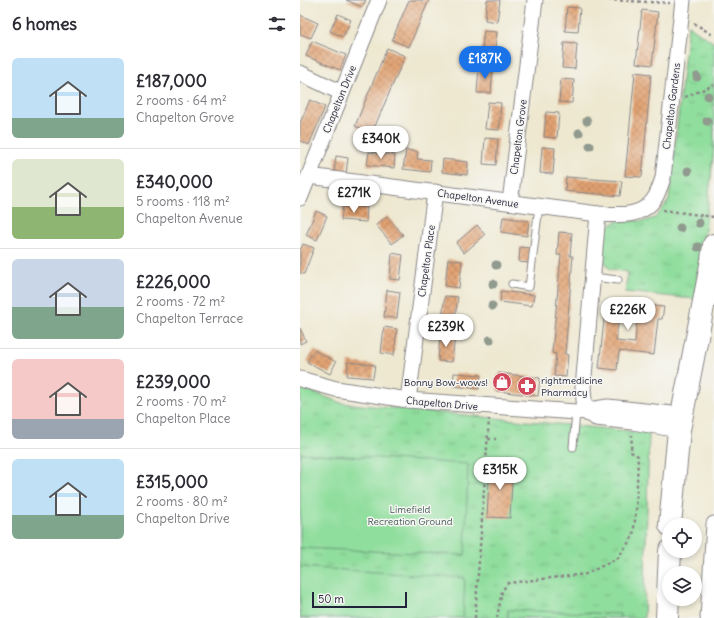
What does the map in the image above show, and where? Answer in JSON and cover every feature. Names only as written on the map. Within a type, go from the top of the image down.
[{"type":"main road","points":[[671,518],[680,422],[714,245]]},
{"type":"main road","points":[[668,618],[670,558]]},
{"type":"street","name":"Chapelton Drive","points":[[300,198],[379,0]]},
{"type":"street","name":"Chapelton Grove","points":[[510,202],[535,0]]},
{"type":"street","name":"Chapelton Gardens","points":[[646,208],[656,196],[663,178],[683,6]]},
{"type":"street","points":[[300,73],[342,93]]},
{"type":"street","name":"Chapelton Avenue","points":[[309,176],[598,214],[628,215],[646,208]]},
{"type":"street","name":"Chapelton Place","points":[[408,400],[435,192]]},
{"type":"street","points":[[581,412],[598,214]]},
{"type":"street","name":"Chapelton Drive","points":[[300,379],[336,389],[408,400],[490,407],[581,412],[608,407],[680,422]]},
{"type":"street","name":"Chapelton Drive","points":[[581,412],[596,418],[633,422],[680,422]]},
{"type":"street","points":[[708,618],[711,602],[714,524]]},
{"type":"lane","points":[[512,284],[529,286],[539,206]]},
{"type":"lane","points":[[593,276],[618,280]]},
{"type":"lane","points":[[573,447],[581,412]]},
{"type":"path","points":[[608,0],[683,6],[714,36]]},
{"type":"path","points":[[671,103],[714,85]]},
{"type":"path","points":[[646,208],[714,217]]},
{"type":"path","points":[[474,618],[490,407]]},
{"type":"path","points":[[497,618],[502,591],[508,583],[586,574],[618,558],[633,536],[636,512],[638,456],[631,452],[633,422]]},
{"type":"path","points":[[488,439],[496,439]]},
{"type":"green space","points":[[688,25],[714,43],[714,148],[706,223],[695,299],[625,292],[628,272],[610,269],[600,255],[604,229],[617,221],[645,221],[655,218],[669,200]]},
{"type":"green space","name":"Limefield Recreation Ground","points":[[300,387],[341,403],[649,433],[644,618],[300,618]]},
{"type":"green space","points":[[300,453],[468,464],[465,555],[300,548]]},
{"type":"green space","points":[[300,567],[465,578],[463,618],[300,618]]},
{"type":"green space","points":[[508,610],[620,614],[620,618],[508,618]]},
{"type":"building","points":[[346,0],[366,0],[362,7]]},
{"type":"building","points":[[409,0],[429,0],[409,47],[392,40]]},
{"type":"building","points":[[487,0],[500,0],[497,22],[485,20]]},
{"type":"building","points":[[567,7],[580,8],[578,32],[565,31]]},
{"type":"building","points":[[642,10],[658,12],[652,65],[636,63]]},
{"type":"building","points":[[338,14],[351,20],[343,37],[330,31]]},
{"type":"building","points":[[300,15],[318,23],[311,38],[300,34]]},
{"type":"building","points":[[484,31],[497,32],[494,58],[481,56]]},
{"type":"building","points":[[312,41],[346,55],[340,70],[306,56]]},
{"type":"building","points":[[564,43],[577,44],[575,69],[562,68]]},
{"type":"building","points":[[387,48],[405,56],[372,133],[355,126]]},
{"type":"building","points":[[479,66],[493,66],[491,93],[477,93]]},
{"type":"building","points":[[635,72],[651,74],[642,177],[625,176]]},
{"type":"building","points":[[561,79],[574,80],[572,103],[559,102]]},
{"type":"building","points":[[310,100],[325,107],[309,145],[300,141],[300,123]]},
{"type":"building","points":[[488,102],[501,103],[499,130],[485,129]]},
{"type":"building","points":[[546,112],[559,113],[557,138],[544,137]]},
{"type":"building","points":[[485,138],[498,139],[496,165],[483,164]]},
{"type":"building","points":[[542,147],[555,148],[553,174],[540,173]]},
{"type":"building","points":[[406,150],[418,152],[417,159],[431,160],[430,172],[403,169]]},
{"type":"building","points":[[369,152],[395,155],[394,168],[367,165]]},
{"type":"building","points":[[336,156],[348,158],[346,174],[334,173]]},
{"type":"building","points":[[443,159],[468,162],[467,175],[442,172]]},
{"type":"building","points":[[566,177],[622,181],[620,196],[565,191]]},
{"type":"building","points":[[343,206],[367,207],[366,222],[341,220]]},
{"type":"building","points":[[316,211],[327,216],[317,240],[306,235]]},
{"type":"building","points":[[387,216],[403,235],[392,244],[376,225]]},
{"type":"building","points":[[503,217],[529,221],[527,236],[501,232]]},
{"type":"building","points":[[477,225],[485,235],[464,253],[456,243]]},
{"type":"building","points":[[559,232],[572,233],[570,256],[573,256],[565,354],[568,355],[566,377],[554,376],[556,354],[552,353],[561,255],[557,255]]},
{"type":"building","points":[[303,244],[314,248],[304,274],[300,273],[300,251]]},
{"type":"building","points":[[520,247],[530,248],[529,263],[519,262]]},
{"type":"building","points":[[392,253],[403,255],[400,280],[390,279]]},
{"type":"building","points":[[448,259],[462,261],[459,288],[445,286]]},
{"type":"building","points":[[387,290],[400,292],[397,318],[384,317]]},
{"type":"building","points":[[501,291],[534,295],[532,306],[500,302]]},
{"type":"building","points":[[445,296],[458,297],[454,325],[441,323]]},
{"type":"building","points":[[606,301],[664,307],[662,319],[658,319],[654,355],[619,351],[617,370],[599,368]],"holes":[[[619,317],[637,319],[635,343],[616,341]]]},
{"type":"building","points":[[384,327],[397,329],[394,355],[381,353]]},
{"type":"building","points":[[300,328],[306,341],[300,344]]},
{"type":"building","points":[[440,335],[455,336],[452,362],[438,361]]},
{"type":"building","points":[[314,350],[336,362],[330,374],[307,362]]},
{"type":"building","points":[[348,362],[375,365],[373,378],[347,376]]},
{"type":"building","points":[[454,373],[481,375],[479,389],[453,386]]},
{"type":"building","points":[[499,373],[540,378],[538,396],[497,391]]},
{"type":"building","points":[[490,463],[513,465],[510,518],[487,517]]},
{"type":"place","name":"Bonny Bow-wows!","points":[[502,382]]},
{"type":"place","name":"rightmedicine Pharmacy","points":[[527,386]]}]
